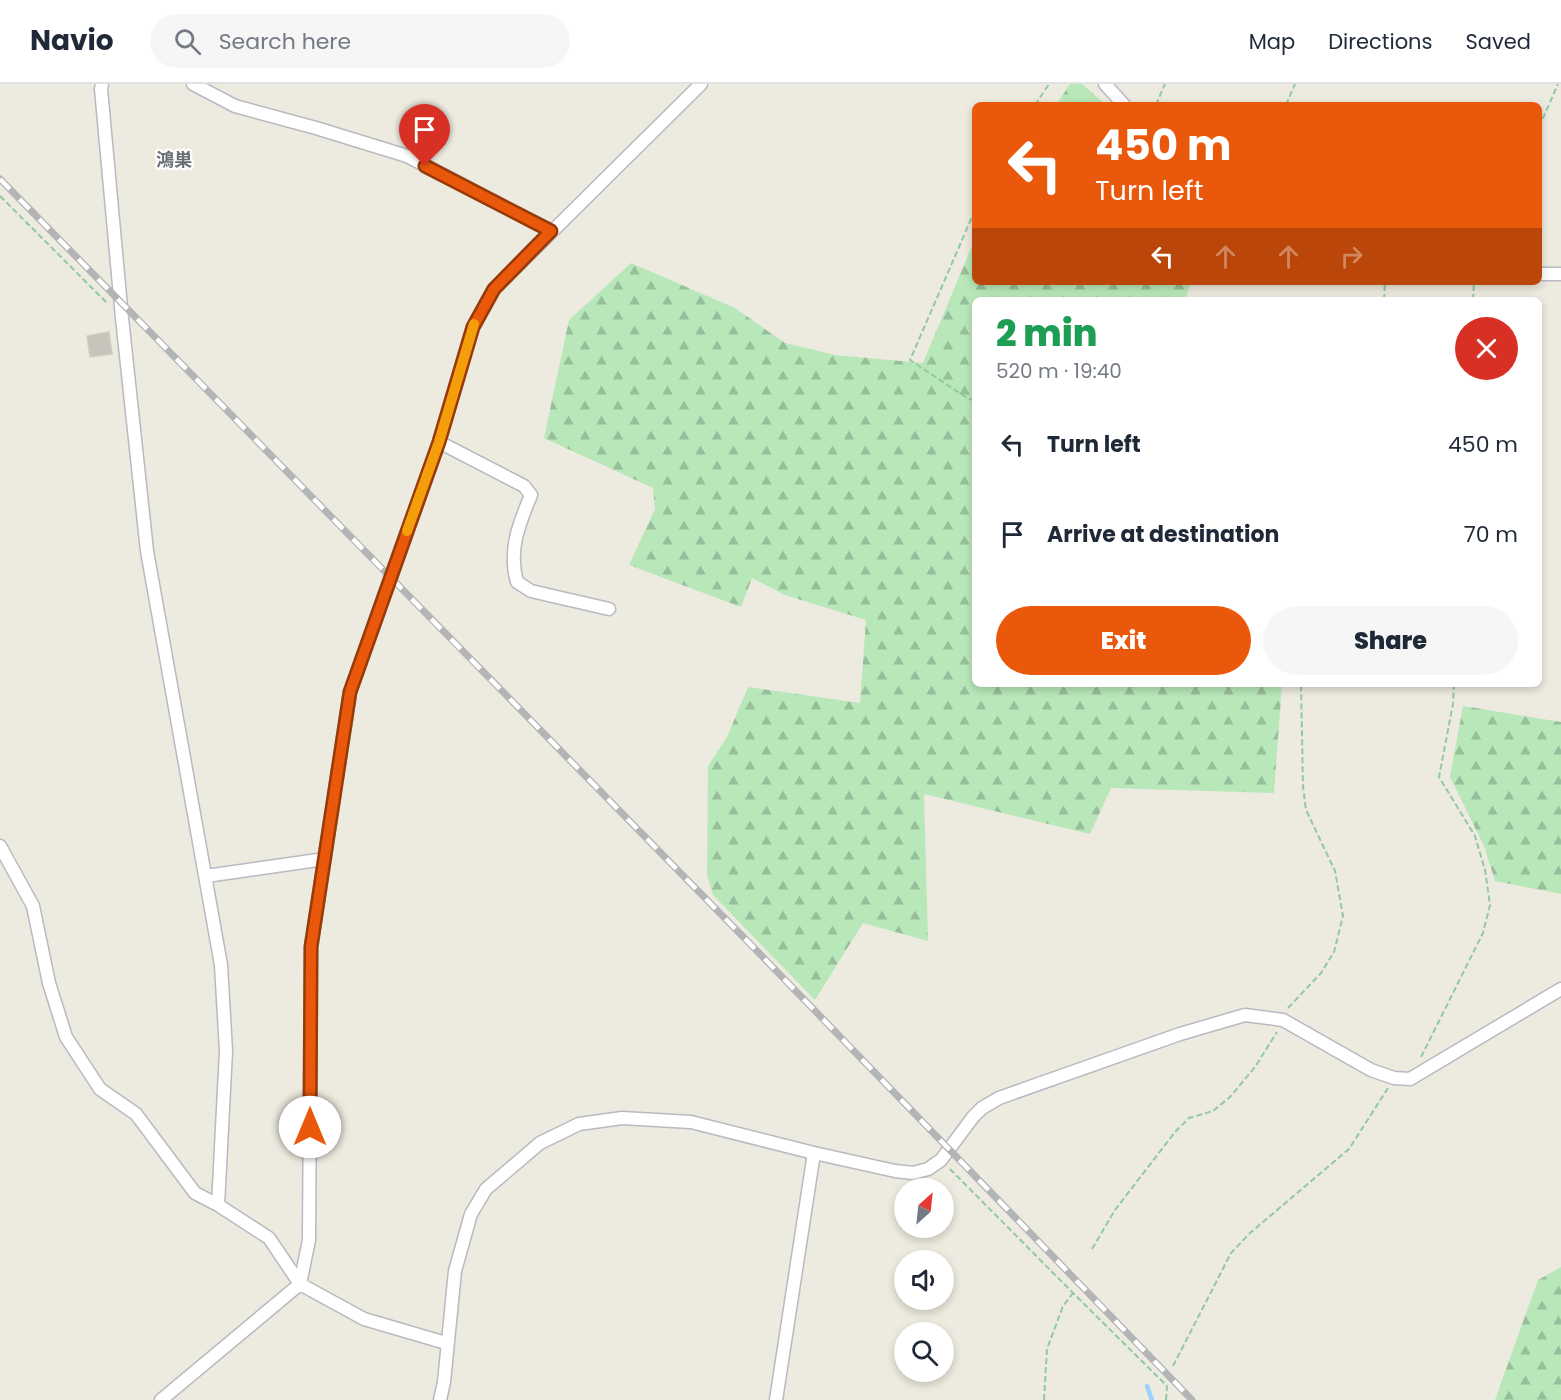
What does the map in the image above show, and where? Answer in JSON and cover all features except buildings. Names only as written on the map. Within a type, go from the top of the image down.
[{"type":"street","points":[[102,84],[122,318],[147,551],[220,965],[226,1051],[219,1205]]},
{"type":"street","points":[[193,84],[236,106],[407,156],[551,231]]},
{"type":"street","points":[[161,1400],[300,1284],[309,1240],[311,947],[350,692],[439,442],[473,327],[494,289],[701,84]]},
{"type":"street","points":[[1105,84],[1121,102]]},
{"type":"street","points":[[1542,274],[1561,274]]},
{"type":"street","points":[[439,442],[524,486],[531,495],[518,528],[514,548],[513,567],[517,582],[531,591],[609,609]]},
{"type":"street","points":[[0,846],[33,906],[49,983],[66,1037],[100,1089],[136,1114],[195,1193],[219,1205],[269,1238],[300,1284],[364,1319],[447,1343]]},
{"type":"street","points":[[206,876],[325,859]]},
{"type":"street","points":[[440,1400],[444,1382],[455,1271],[471,1214],[486,1189],[540,1143],[579,1124],[622,1118],[691,1122],[814,1153],[913,1173],[928,1169],[941,1160],[973,1117],[982,1108],[999,1098],[1180,1034],[1245,1015],[1283,1020],[1371,1070],[1394,1078],[1410,1079],[1561,989]]},
{"type":"street","points":[[776,1400],[814,1153]]},
{"type":"path","points":[[1037,102],[1049,84]]},
{"type":"path","points":[[1157,102],[1165,84]]},
{"type":"path","points":[[1287,102],[1295,84]]},
{"type":"path","points":[[1542,120],[1558,84]]},
{"type":"path","points":[[0,196],[122,318]]},
{"type":"path","points":[[972,217],[910,360],[972,400]]},
{"type":"path","points":[[1092,1249],[1115,1210],[1175,1132],[1189,1118],[1212,1111],[1230,1097],[1255,1067],[1274,1039],[1287,1011],[1321,973],[1334,952],[1343,916],[1335,871],[1306,810],[1303,786],[1301,687]]},
{"type":"path","points":[[1420,1058],[1483,933],[1490,905],[1485,870],[1475,836],[1439,777],[1453,704],[1454,687]]},
{"type":"path","points":[[1173,1366],[1231,1253],[1250,1233],[1349,1149],[1394,1078]]},
{"type":"path","points":[[941,1160],[1167,1386],[1166,1400]]},
{"type":"path","points":[[1044,1400],[1047,1349],[1063,1306],[1073,1293]]},
{"type":"green space","points":[[1070,84],[1082,84],[1103,102],[1058,102]]},
{"type":"green space","points":[[972,246],[972,285],[1190,285],[1186,297],[972,297],[972,687],[1282,687],[1274,793],[1111,788],[1090,834],[924,794],[928,941],[863,923],[815,1000],[713,895],[707,875],[708,766],[727,737],[748,687],[860,703],[866,620],[785,595],[752,578],[741,607],[629,565],[655,509],[653,488],[544,438],[569,320],[631,263],[735,308],[785,343],[835,355],[923,363]]},
{"type":"green space","points":[[1463,706],[1561,722],[1561,894],[1495,881],[1484,846],[1450,777]]},
{"type":"green space","points":[[1561,1267],[1561,1400],[1495,1400],[1538,1280]]},
{"type":"waterway","points":[[1147,1386],[1152,1400]]},
{"type":"railway","points":[[0,179],[758,952],[1192,1400]]},
{"type":"slow traffic","points":[[407,531],[439,442],[474,324]]},
{"type":"district","name":"鴻巣","points":[[174,160]]},
{"type":"route","points":[[310,1127],[311,947],[350,692],[439,442],[473,327],[494,289],[551,231],[425,166]]}]
